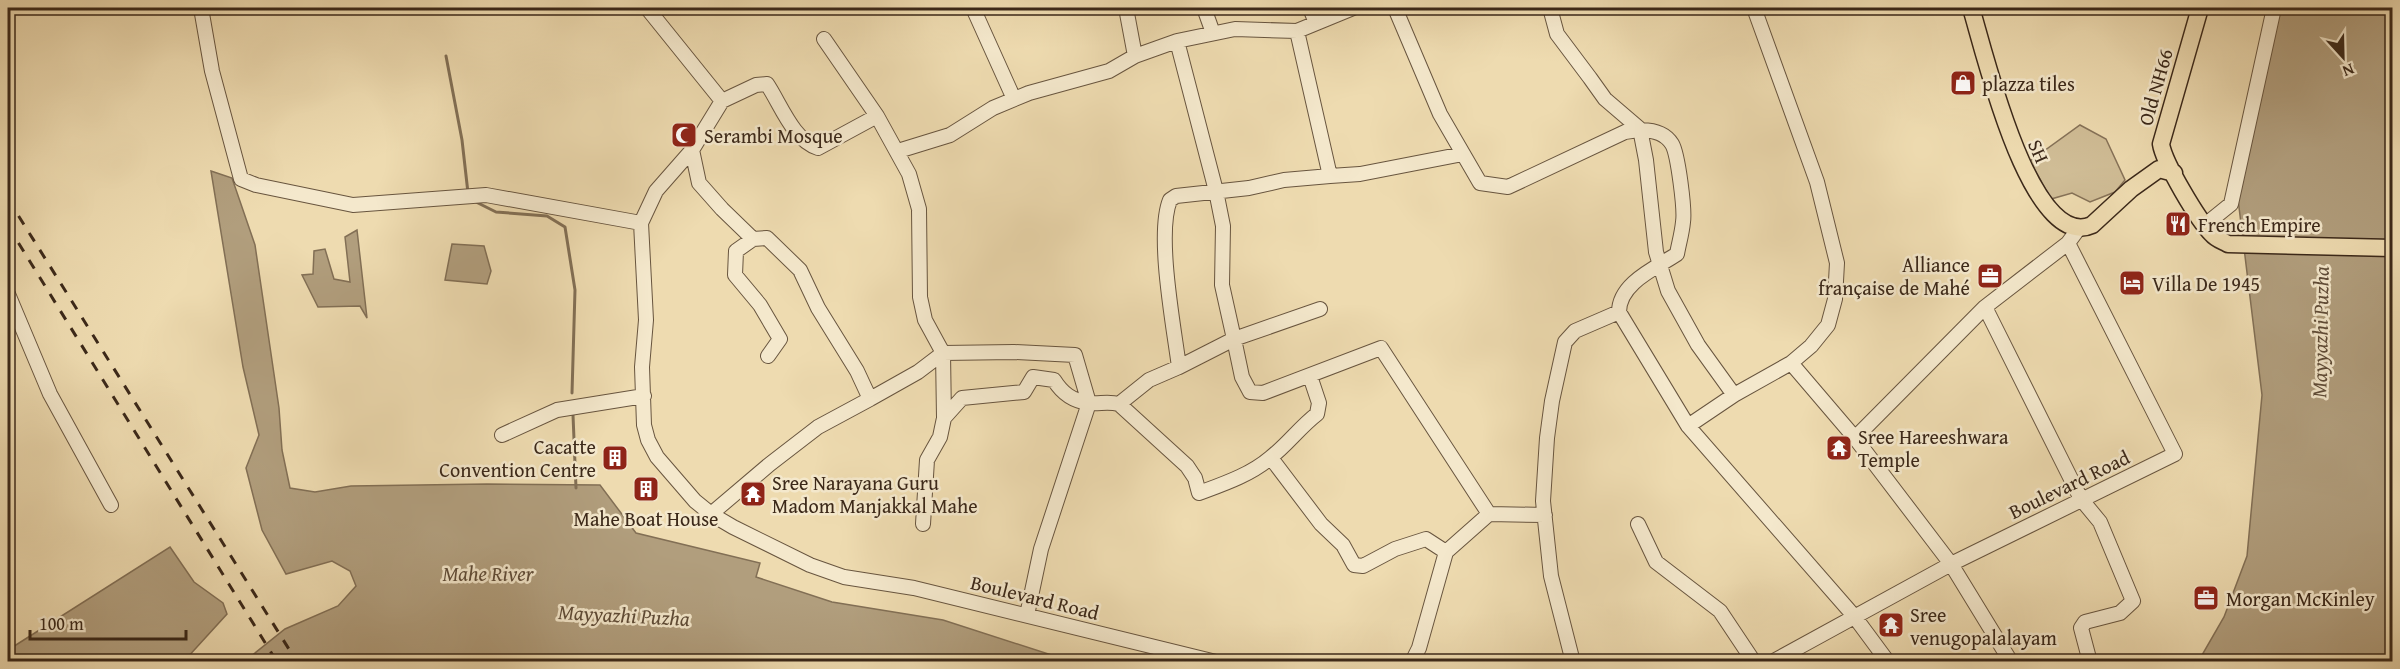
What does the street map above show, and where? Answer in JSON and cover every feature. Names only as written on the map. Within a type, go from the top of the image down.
[{"type":"main road","name":"SH","points":[[1971,8],[2008,132],[2034,189],[2056,216],[2079,228]]},
{"type":"main road","name":"Old NH66","points":[[2200,8],[2161,144],[2162,153],[2214,237],[2228,244],[2392,248]]},
{"type":"main road","points":[[2131,189],[2161,144]]},
{"type":"main road","points":[[2079,228],[2092,225],[2131,189],[2159,169],[2174,173]]},
{"type":"street","points":[[201,8],[212,71],[242,179],[256,185],[353,205],[486,195],[641,223],[656,191],[692,150],[722,101],[756,85],[767,84],[799,136],[807,145],[818,148],[877,116]]},
{"type":"street","points":[[647,8],[722,101]]},
{"type":"street","points":[[973,8],[1014,99]]},
{"type":"street","points":[[1126,8],[1135,56]]},
{"type":"street","points":[[1204,8],[1214,33]]},
{"type":"street","points":[[1310,8],[1316,23]]},
{"type":"street","points":[[898,151],[950,135],[993,108],[1014,99],[1109,71],[1135,56],[1177,41],[1234,29],[1297,31],[1353,8]]},
{"type":"street","points":[[1395,8],[1440,114],[1480,183],[1508,187],[1625,132],[1640,129],[1651,130],[1671,143],[1676,154],[1684,220],[1677,254],[1628,287],[1619,300],[1619,312],[1688,426],[1854,616],[1888,662]]},
{"type":"street","points":[[1550,8],[1557,34],[1605,99],[1640,129],[1646,160],[1656,252],[1668,291],[1682,319],[1734,395]]},
{"type":"street","points":[[1688,426],[1734,395],[1791,363],[1811,346],[1828,325],[1835,298],[1837,263],[1817,182],[1754,8]]},
{"type":"street","points":[[2205,225],[2231,204],[2274,8]]},
{"type":"street","points":[[1297,31],[1330,176]]},
{"type":"street","points":[[824,39],[898,151],[909,174],[919,209],[920,297],[925,320],[943,353],[944,418],[940,436],[927,460],[923,524]]},
{"type":"street","points":[[1177,41],[1216,191],[1224,244],[1221,262],[1222,285],[1242,377],[1250,392],[1263,393],[1381,348],[1489,514]]},
{"type":"street","points":[[692,150],[699,183],[753,239]]},
{"type":"street","points":[[1179,367],[1168,273],[1166,222],[1168,206],[1176,196],[1360,174],[1463,154]]},
{"type":"street","name":"Boulevard Road","points":[[641,223],[646,320],[642,367],[646,433],[657,457],[695,501],[711,514],[810,565],[844,577],[914,588],[1216,662]]},
{"type":"street","points":[[1855,438],[1985,306],[2068,243],[2079,228]]},
{"type":"street","points":[[768,356],[780,339],[760,305],[735,275],[736,251],[753,239],[767,238],[800,270],[818,308],[857,372],[870,399]]},
{"type":"street","name":"Boulevard Road","points":[[1772,662],[1951,564],[2175,454],[2068,243]]},
{"type":"street","points":[[8,294],[50,394],[111,505]]},
{"type":"street","points":[[1985,306],[2081,499],[2100,522],[2133,601],[2120,613],[2085,622],[2081,628],[2090,662]]},
{"type":"street","points":[[1119,404],[1149,380],[1234,339],[1320,309]]},
{"type":"street","points":[[1573,662],[1551,576],[1543,501],[1547,438],[1564,342],[1575,331],[1619,312]]},
{"type":"street","points":[[711,514],[818,427],[918,372],[943,353],[1014,352],[1075,355],[1089,403],[1041,549],[1027,615]]},
{"type":"street","points":[[1791,363],[1855,438],[1951,564],[2011,662]]},
{"type":"street","points":[[944,418],[962,398],[1024,392],[1033,377],[1054,380],[1062,394],[1089,403],[1106,401],[1119,404],[1188,466],[1195,478],[1199,493],[1255,469],[1317,414],[1319,403],[1310,376]]},
{"type":"street","points":[[502,435],[557,410],[644,396]]},
{"type":"street","points":[[1270,458],[1322,524],[1343,545],[1354,565],[1363,567],[1395,549],[1426,539],[1446,552]]},
{"type":"street","points":[[1412,662],[1419,648],[1446,552],[1489,514],[1545,515]]},
{"type":"street","points":[[1638,524],[1656,562],[1720,610],[1754,662]]},
{"type":"shaded area","points":[[2080,125],[2106,139],[2125,180],[2115,192],[2090,202],[2072,193],[2051,199],[2030,161]]},
{"type":"water","name":"Mayyazhi Puzha","points":[[2279,8],[2392,8],[2392,661],[2198,662],[2224,617],[2247,556],[2262,395],[2238,199]]},
{"type":"water","name":"Mahe River","points":[[211,171],[232,178],[255,245],[279,408],[282,450],[290,488],[315,492],[351,486],[600,485],[636,533],[760,563],[756,577],[832,602],[943,620],[1070,661],[245,661],[285,629],[338,606],[356,586],[350,571],[332,561],[286,574],[262,530],[246,468],[259,435],[243,367]]},
{"type":"water","points":[[357,230],[367,318],[360,306],[318,307],[302,275],[313,274],[314,251],[325,249],[334,279],[350,282],[345,237]]},
{"type":"water","points":[[452,244],[484,246],[491,271],[487,284],[445,280]]},
{"type":"water","points":[[170,547],[194,582],[223,603],[227,614],[186,661],[8,661],[8,650]]},
{"type":"waterway","points":[[446,56],[462,140],[468,193]]},
{"type":"waterway","points":[[476,202],[496,212],[547,216],[565,227],[575,290],[572,393]]},
{"type":"waterway","points":[[573,415],[576,488]]},
{"type":"railway","points":[[8,199],[297,662]]},
{"type":"railway","points":[[8,226],[277,662]]},
{"type":"place","name":"plazza tiles","points":[[1963,83]]},
{"type":"place","name":"Serambi Mosque","points":[[684,135]]},
{"type":"place","name":"French Empire","points":[[2178,224]]},
{"type":"place","name":"Alliance française de Mahé","points":[[1990,276]]},
{"type":"place","name":"Villa De 1945","points":[[2132,283]]},
{"type":"place","name":"Sree Hareeshwara Temple","points":[[1839,448]]},
{"type":"place","name":"Cacatte Convention Centre","points":[[615,458]]},
{"type":"place","name":"Mahe Boat House","points":[[646,489]]},
{"type":"place","name":"Sree Narayana Guru Madom Manjakkal Mahe","points":[[753,494]]},
{"type":"place","name":"Morgan McKinley","points":[[2206,598]]},
{"type":"place","name":"Sree venugopalalayam","points":[[1891,625]]}]
